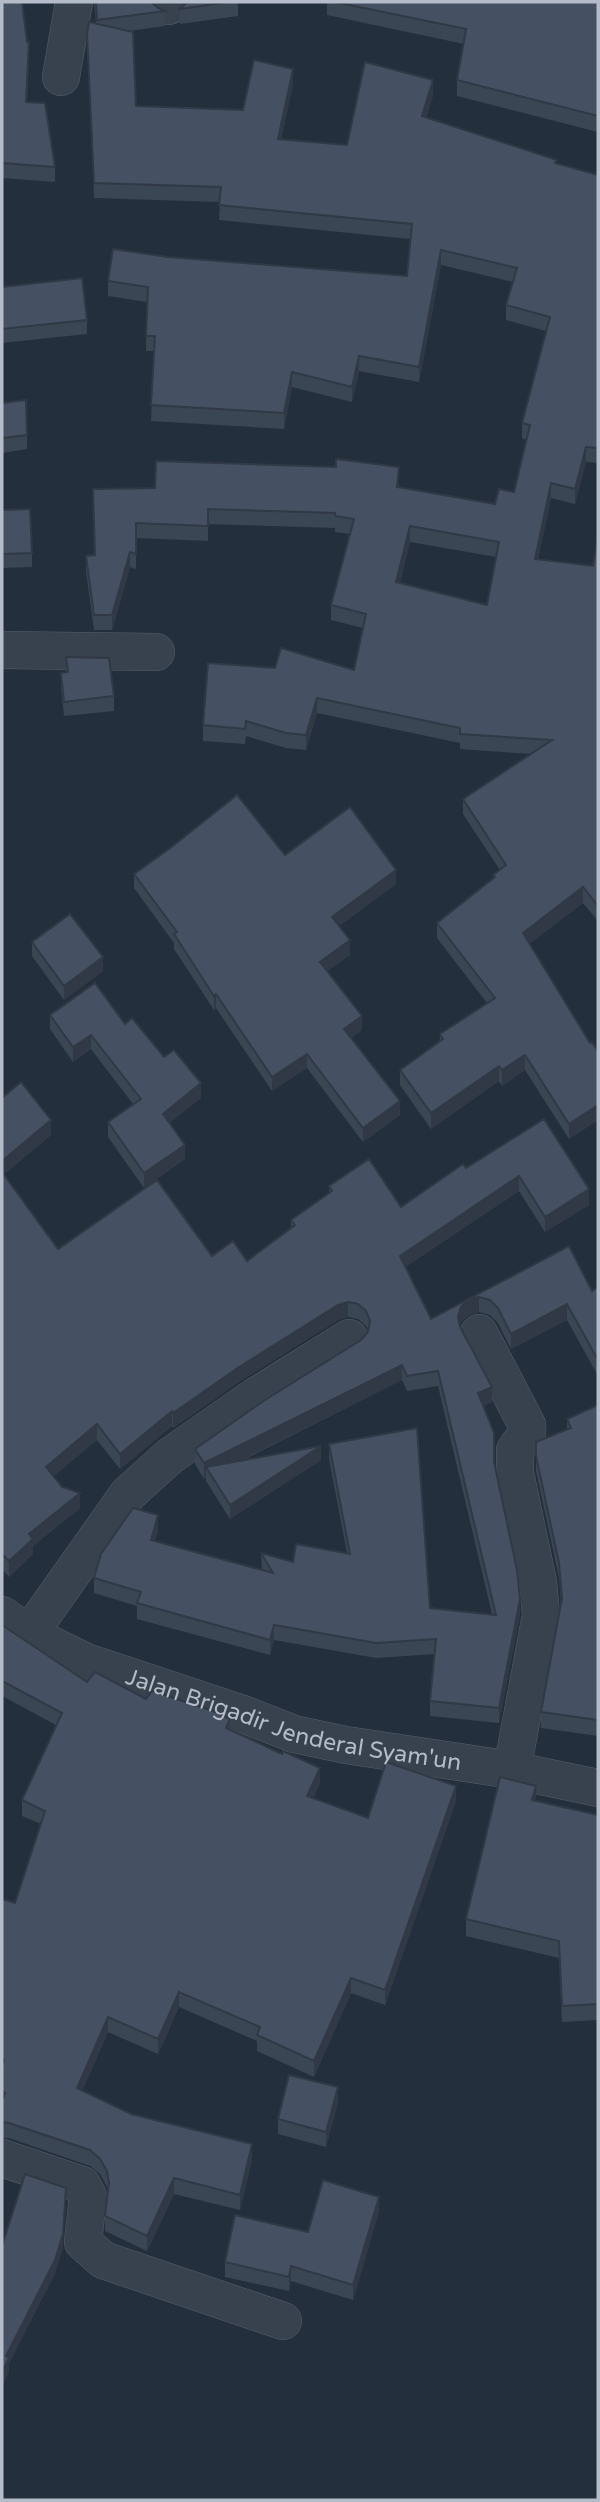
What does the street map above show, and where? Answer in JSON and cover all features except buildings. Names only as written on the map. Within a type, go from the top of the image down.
[{"type":"street","points":[[61,77],[74,2]]},
{"type":"street","points":[[2,650],[156,652]]},
{"type":"street","points":[[479,1333],[527,1425],[528,1433],[515,1450],[515,1473],[538,1582],[541,1615],[512,1770]]},
{"type":"street","points":[[15,1625],[128,1494],[170,1456],[250,1400],[349,1338]]},
{"type":"street","name":"Jalan Brigadir Jenderal Syam'un","points":[[15,1625],[86,1662],[240,1713],[294,1734],[358,1747],[512,1770],[598,1788]]},
{"type":"street","points":[[2,2158],[82,2185],[88,2196],[83,2242],[103,2260],[283,2321]]}]
